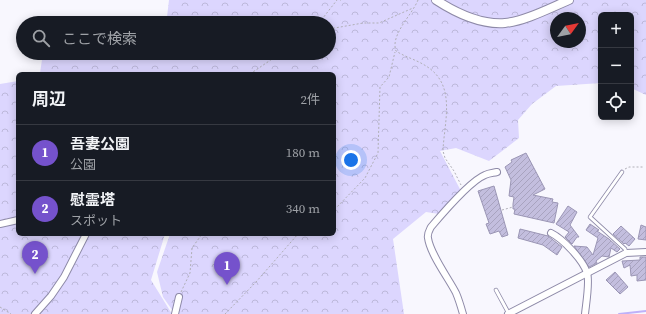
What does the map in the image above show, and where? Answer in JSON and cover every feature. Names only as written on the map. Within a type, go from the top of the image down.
[{"type":"street","points":[[436,0],[460,13],[480,21],[505,23],[527,17],[569,0]]},
{"type":"street","points":[[463,314],[457,295],[432,248],[428,236],[431,227],[464,191],[482,176],[497,172]]},
{"type":"street","points":[[0,224],[16,220]]},
{"type":"street","points":[[552,233],[566,243],[584,267],[587,274],[585,314]]},
{"type":"street","points":[[34,314],[51,296],[64,277],[85,236]]},
{"type":"street","points":[[508,314],[626,253],[646,252]]},
{"type":"street","points":[[175,314],[179,297]]},
{"type":"lane","points":[[622,172],[590,217],[625,249],[626,253]]},
{"type":"lane","points":[[496,290],[508,314]]},
{"type":"path","points":[[324,16],[337,0]]},
{"type":"path","points":[[336,208],[365,178],[378,153],[380,88],[390,77],[396,52],[395,40],[418,0]]},
{"type":"path","points":[[336,28],[363,23],[379,23],[414,7]]},
{"type":"path","points":[[396,52],[425,64],[439,78],[445,91],[447,101],[443,151],[445,158],[454,171],[456,178],[464,191]]},
{"type":"path","points":[[253,72],[271,60]]},
{"type":"path","points":[[622,172],[629,167],[644,167]]},
{"type":"path","points":[[502,210],[514,207]]},
{"type":"path","points":[[179,297],[190,273],[192,248],[201,236]]},
{"type":"path","points":[[225,314],[256,282],[296,236]]},
{"type":"path","points":[[0,307],[11,314]]},
{"type":"green space","points":[[169,0],[646,0],[646,95],[634,89],[634,12],[598,12],[598,83],[556,86],[532,104],[518,120],[519,138],[489,161],[456,148],[440,151],[462,193],[439,214],[426,212],[393,239],[404,314],[175,314],[163,297],[157,272],[169,236],[336,236],[336,72],[40,72],[42,60],[336,60],[336,16],[167,16]]},
{"type":"green space","points":[[16,81],[16,236],[164,236],[151,280],[172,314],[0,314],[0,84]]},
{"type":"building","points":[[526,153],[545,189],[533,195],[553,199],[552,202],[558,203],[554,223],[514,214],[514,197],[509,196],[511,180],[505,167],[512,162],[511,160]]},
{"type":"building","points":[[494,186],[508,235],[502,237],[499,231],[490,234],[486,224],[489,223],[478,191]]},
{"type":"building","points":[[568,206],[577,212],[570,225],[579,237],[577,237],[572,244],[565,237],[569,232],[556,224]]},
{"type":"building","points":[[590,224],[620,249],[617,252],[611,248],[609,257],[602,256],[596,261],[597,263],[589,267],[574,246],[587,247],[593,255],[598,238],[586,230]]},
{"type":"building","points":[[641,225],[646,227],[646,240],[638,239]]},
{"type":"building","points":[[621,226],[635,239],[629,246],[625,243],[624,244],[613,234]]},
{"type":"building","points":[[520,229],[548,236],[562,247],[557,255],[543,245],[518,238]]},
{"type":"building","points":[[640,257],[646,257],[646,280],[637,281],[637,275],[631,276],[630,265],[624,268],[622,261],[640,260]]},
{"type":"building","points":[[615,272],[628,287],[620,294],[606,280]]},
{"type":"waterway","points":[[619,314],[646,311]]},
{"type":"place","name":"慰霊塔","points":[[35,274]]},
{"type":"place","name":"吾妻公園","points":[[227,285]]}]
